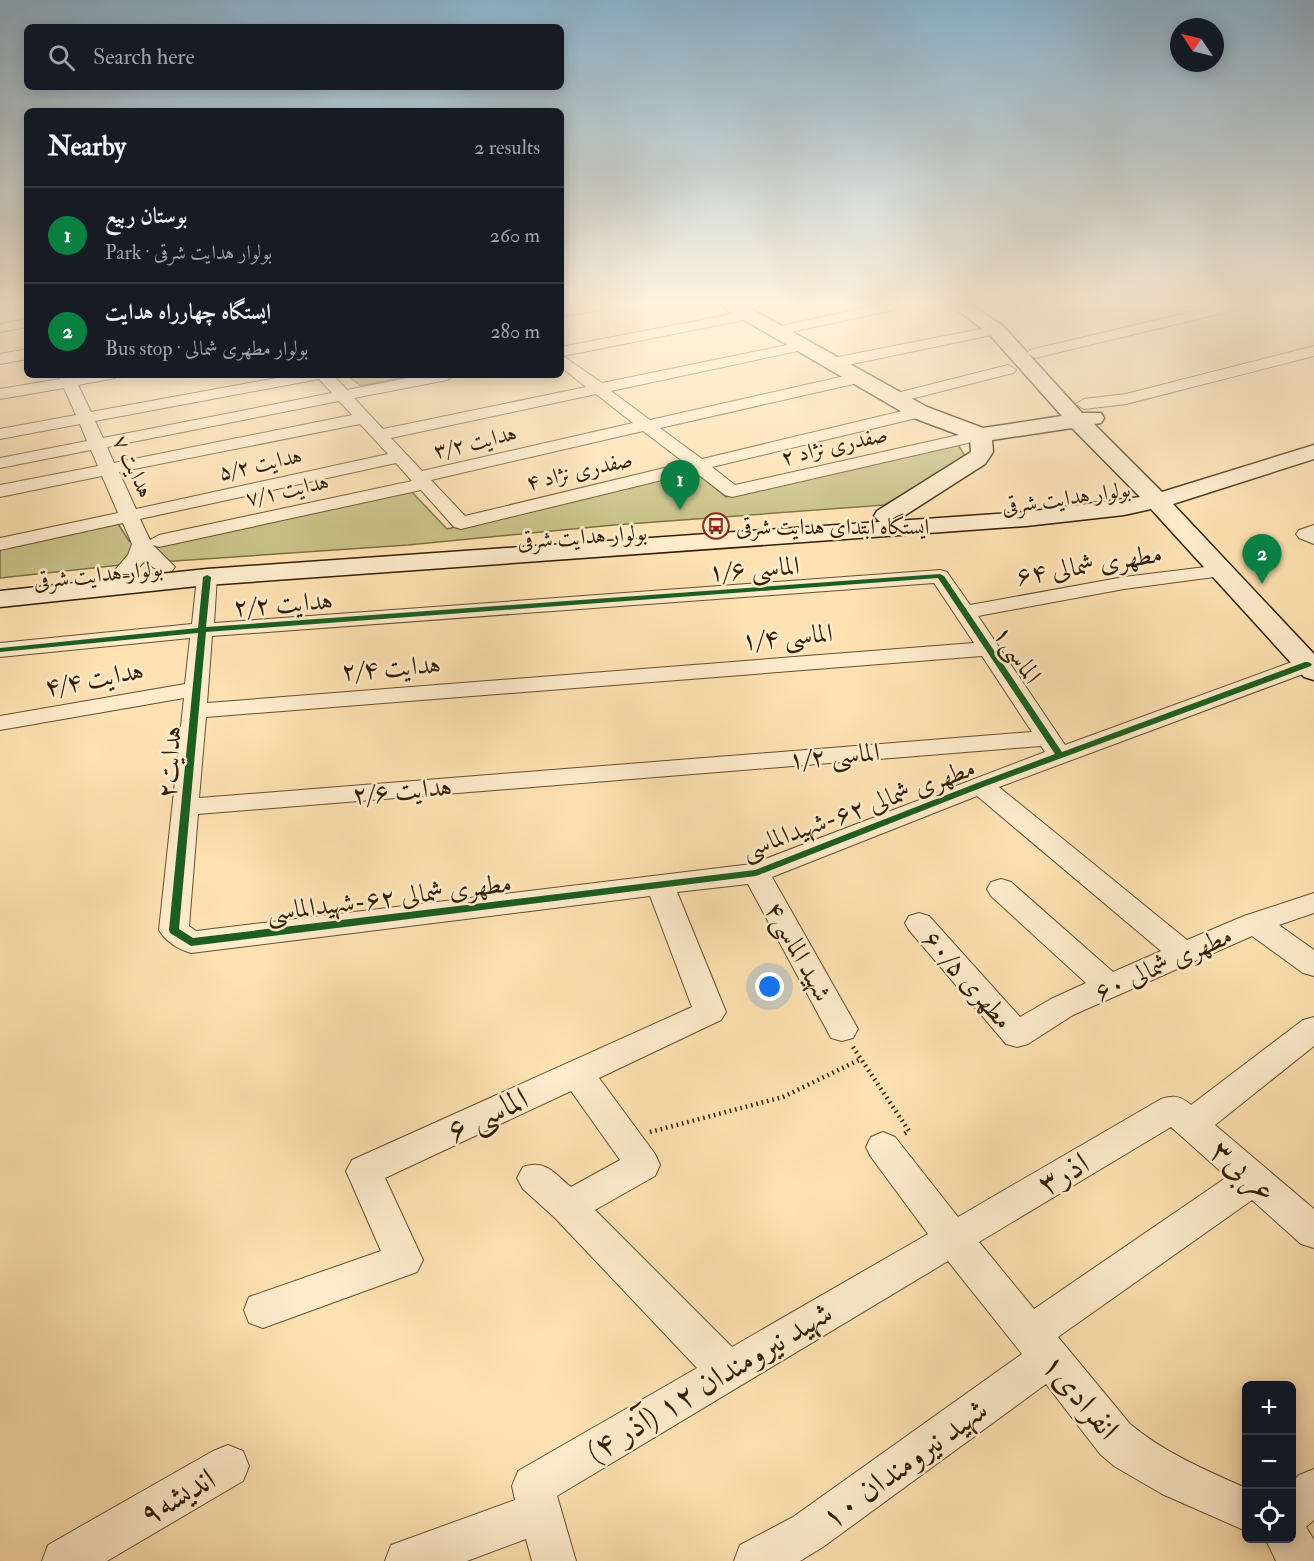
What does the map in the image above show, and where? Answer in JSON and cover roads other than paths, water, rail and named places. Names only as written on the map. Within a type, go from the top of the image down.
[{"type":"main road","points":[[859,379],[919,412],[981,435],[1085,413]]},
{"type":"main road","points":[[1048,379],[1314,638]]},
{"type":"main road","points":[[1057,379],[1085,413]]},
{"type":"main road","points":[[886,516],[977,459],[982,452],[981,435]]},
{"type":"main road","points":[[1160,490],[1314,437]]},
{"type":"main road","points":[[1160,490],[1314,452]]},
{"type":"main road","points":[[1160,490],[1222,571],[1311,667]]},
{"type":"main road","name":"بولوار هدایت شرقی","points":[[0,585],[125,570],[1019,506],[1160,490]]},
{"type":"main road","name":"بولوار هدایت شرقی","points":[[0,599],[207,577],[1026,519],[1124,508],[1160,490]]},
{"type":"street","points":[[0,394],[64,379]]},
{"type":"street","name":"هدایت ۷","points":[[68,379],[130,515],[150,543],[150,555],[165,567]]},
{"type":"street","points":[[0,434],[297,379]]},
{"type":"street","points":[[327,379],[421,481]]},
{"type":"street","points":[[0,463],[428,379]]},
{"type":"street","points":[[586,379],[700,466]]},
{"type":"street","points":[[380,435],[647,379]]},
{"type":"street","name":"هدایت ۳/۲","points":[[421,481],[854,379]]},
{"type":"street","points":[[895,399],[974,379]]},
{"type":"street","points":[[1085,413],[1126,399],[1205,379]]},
{"type":"street","name":"صفدری نژاد ۴","points":[[421,481],[461,523],[919,412]]},
{"type":"street","points":[[0,491],[363,418]]},
{"type":"street","name":"صفدری نژاد ۲","points":[[700,466],[732,491],[981,435]]},
{"type":"street","name":"هدایت ۵/۲","points":[[0,544],[400,457]]},
{"type":"street","name":"هدایت ۷/۱","points":[[150,543],[421,481]]},
{"type":"street","points":[[1314,531],[1306,534],[1314,538]]},
{"type":"street","points":[[125,570],[150,543]]},
{"type":"street","name":"مطهری شمالی ۶۴","points":[[964,612],[1124,583],[1222,571]]},
{"type":"street","name":"الماسی۱","points":[[940,576],[1054,747]]},
{"type":"street","name":"الماسی ۱/۶","points":[[570,603],[940,576]]},
{"type":"street","name":"هدایت۲","points":[[191,942],[174,930],[207,577]]},
{"type":"street","name":"هدایت ۲/۲","points":[[0,650],[202,630],[570,603]]},
{"type":"street","name":"الماسی ۱/۴","points":[[590,680],[989,649]]},
{"type":"street","name":"مطهری شمالی ۶۲-شهیدالماسی","points":[[191,942],[756,873],[980,785],[1054,747],[1311,667]]},
{"type":"street","name":"هدایت ۲/۴","points":[[196,700],[590,680]]},
{"type":"street","name":"هدایت ۴/۴","points":[[0,723],[196,700]]},
{"type":"street","name":"الماسی ۱/۲","points":[[619,773],[1054,747]]},
{"type":"street","name":"هدایت ۲/۶","points":[[186,807],[619,773]]},
{"type":"street","points":[[980,785],[1184,954]]},
{"type":"street","name":"شهید الماسی۴","points":[[756,873],[842,1029]]},
{"type":"street","name":"الماسی ۶","points":[[263,1310],[404,1260],[364,1171],[710,1012],[660,885]]},
{"type":"street","points":[[1001,889],[1110,987]]},
{"type":"street","name":"مطهری شمالی ۶۰","points":[[1017,1035],[1062,1007],[1254,923],[1314,903]]},
{"type":"street","name":"مطهری ۶۰/۵","points":[[919,923],[1017,1035]]},
{"type":"street","points":[[1254,923],[1314,965]]},
{"type":"street","name":"اذر۳","points":[[952,1237],[1182,1117],[1314,1029]]},
{"type":"street","points":[[568,1207],[643,1166],[576,1073]]},
{"type":"street","name":"عربی۳","points":[[1182,1117],[1314,1232]]},
{"type":"street","points":[[883,1147],[952,1237]]},
{"type":"street","points":[[535,1178],[568,1207],[727,1371]]},
{"type":"street","name":"شهید نیرومندان ۱۰","points":[[756,1561],[808,1532],[1039,1346],[1253,1179]]},
{"type":"street","name":"انفرادی۱","points":[[952,1237],[1039,1346],[1115,1438],[1131,1454],[1153,1467],[1242,1508]]},
{"type":"street","name":"شهید نیرومندان ۱۲ (آذر ۴)","points":[[554,1561],[533,1486],[952,1237]]},
{"type":"street","name":"اندیشه۹","points":[[63,1561],[228,1466]]},
{"type":"street","points":[[1296,1507],[1314,1490]]},
{"type":"street","points":[[407,1561],[541,1512]]},
{"type":"street","points":[[1290,1543],[1302,1561]]},
{"type":"place","name":"بوستان ربیع","points":[[680,510]]},
{"type":"place","name":"ایستگاه ابتدای هدایت شرقی","points":[[716,526]]},
{"type":"place","name":"ایستگاه چهارراه هدایت","points":[[1262,584]]}]
